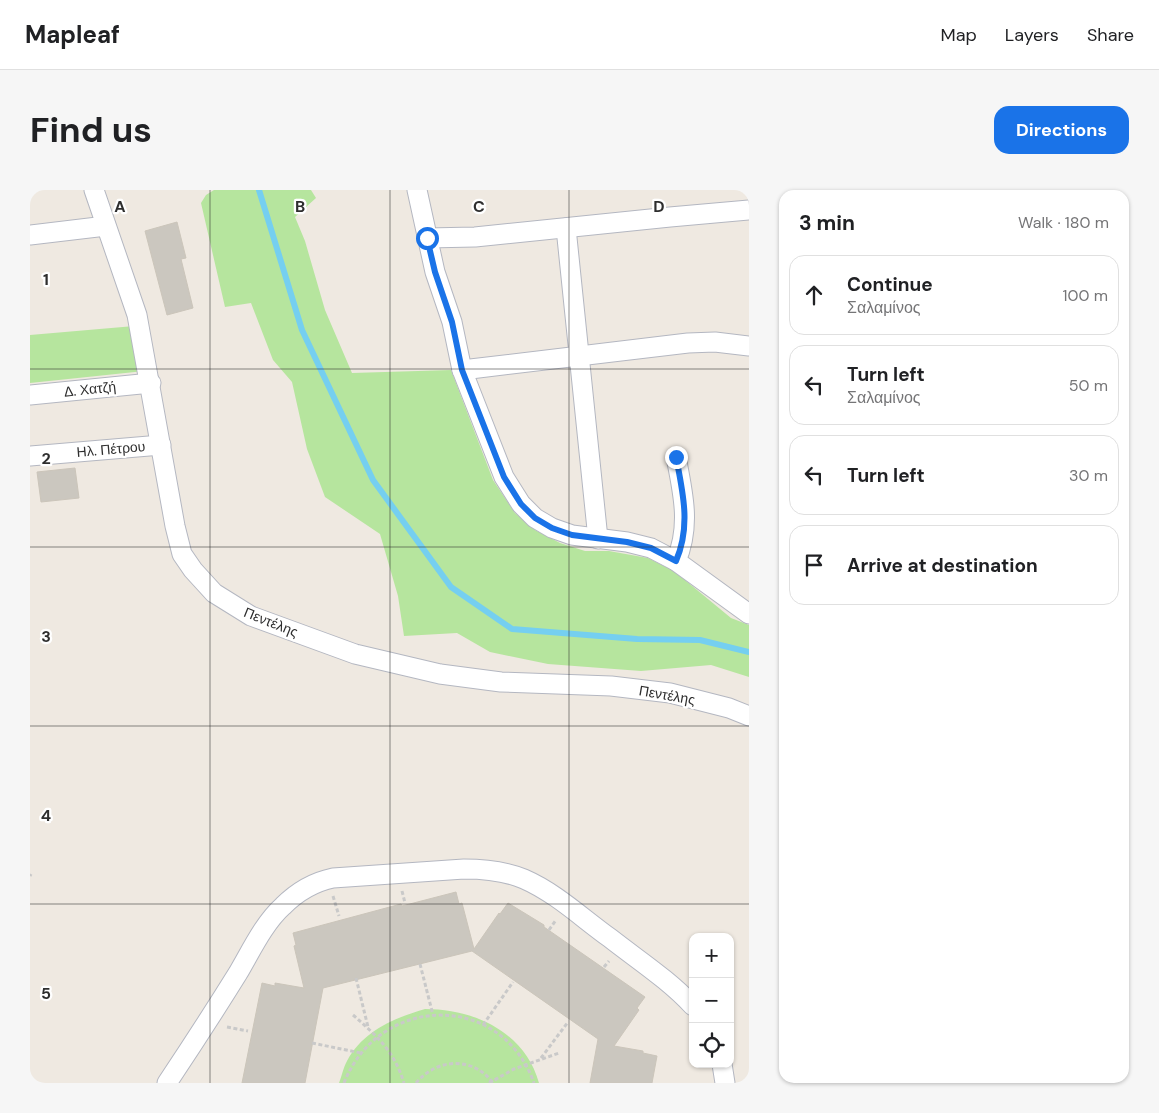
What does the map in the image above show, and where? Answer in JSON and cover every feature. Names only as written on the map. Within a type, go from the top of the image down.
[{"type":"street","name":"Πεντέλης","points":[[94,190],[137,315],[151,383],[175,526],[182,554],[193,570],[214,593],[251,616],[354,654],[440,674],[501,682],[611,686],[670,693],[729,708],[749,716]]},
{"type":"street","points":[[417,190],[435,272],[452,322],[462,370],[504,477],[521,504],[535,518],[552,528],[572,535],[627,542],[651,548],[676,561],[749,614]]},
{"type":"street","points":[[427,238],[475,237],[749,210]]},
{"type":"street","points":[[30,235],[106,226]]},
{"type":"street","points":[[566,228],[598,539]]},
{"type":"street","points":[[462,370],[688,343],[715,342],[749,346]]},
{"type":"street","name":"Δ. Χατζή","points":[[30,395],[151,383]]},
{"type":"street","name":"Ηλ. Πέτρου","points":[[30,456],[162,445]]},
{"type":"street","points":[[676,457],[684,507],[685,530],[682,547],[676,561]]},
{"type":"street","points":[[167,1083],[268,924],[281,907],[317,882],[333,878],[464,869],[483,869],[507,873],[524,879],[552,895],[669,984],[689,1002]]},
{"type":"street","points":[[723,1068],[725,1083]]},
{"type":"path","points":[[420,964],[433,1015]]},
{"type":"path","points":[[356,978],[368,1028]]},
{"type":"path","points":[[483,1025],[513,982]]},
{"type":"path","points":[[353,1015],[378,1036],[394,1056],[404,1083]]},
{"type":"path","points":[[344,1083],[352,1066],[378,1036],[396,1024],[412,1018],[444,1015],[462,1018],[483,1025],[504,1039],[515,1049],[534,1083]]},
{"type":"path","points":[[541,1058],[568,1022]]},
{"type":"path","points":[[312,1043],[362,1053]]},
{"type":"path","points":[[416,1083],[433,1068],[460,1063],[472,1066],[484,1073],[491,1082],[502,1074],[541,1058],[559,1053]]},
{"type":"green space","points":[[214,190],[311,190],[316,198],[295,217],[305,241],[325,310],[352,373],[451,370],[493,480],[515,513],[535,530],[560,543],[585,551],[609,551],[648,558],[674,571],[731,618],[749,625],[749,677],[711,665],[641,671],[548,664],[490,652],[457,633],[404,636],[398,596],[380,534],[325,497],[307,449],[292,382],[273,360],[251,303],[225,307],[201,203],[206,195]]},
{"type":"green space","points":[[146,325],[154,370],[30,383],[30,335]]},
{"type":"green space","points":[[425,1009],[462,1013],[495,1027],[510,1037],[522,1050],[532,1065],[539,1083],[339,1083],[346,1064],[362,1041],[391,1021]]},
{"type":"building","points":[[177,222],[186,258],[181,259],[193,308],[167,315],[145,231]]},
{"type":"building","points":[[75,468],[79,498],[41,502],[37,472]]},
{"type":"building","points":[[456,892],[459,904],[462,903],[474,949],[508,903],[544,925],[544,927],[645,997],[637,1008],[639,1010],[614,1046],[643,1051],[643,1053],[657,1056],[652,1083],[590,1083],[598,1039],[472,951],[323,988],[305,1083],[242,1083],[262,983],[275,986],[275,983],[304,988],[294,946],[296,945],[293,933],[401,904],[402,906]]},
{"type":"waterway","points":[[259,190],[302,330],[373,480],[451,587],[512,629],[637,639],[700,640],[749,652]]},
{"type":"route","points":[[427,238],[435,272],[452,322],[462,370],[504,477],[521,504],[535,518],[552,528],[572,535],[627,542],[651,548],[676,561],[682,547],[685,530],[684,507],[676,457]]}]
